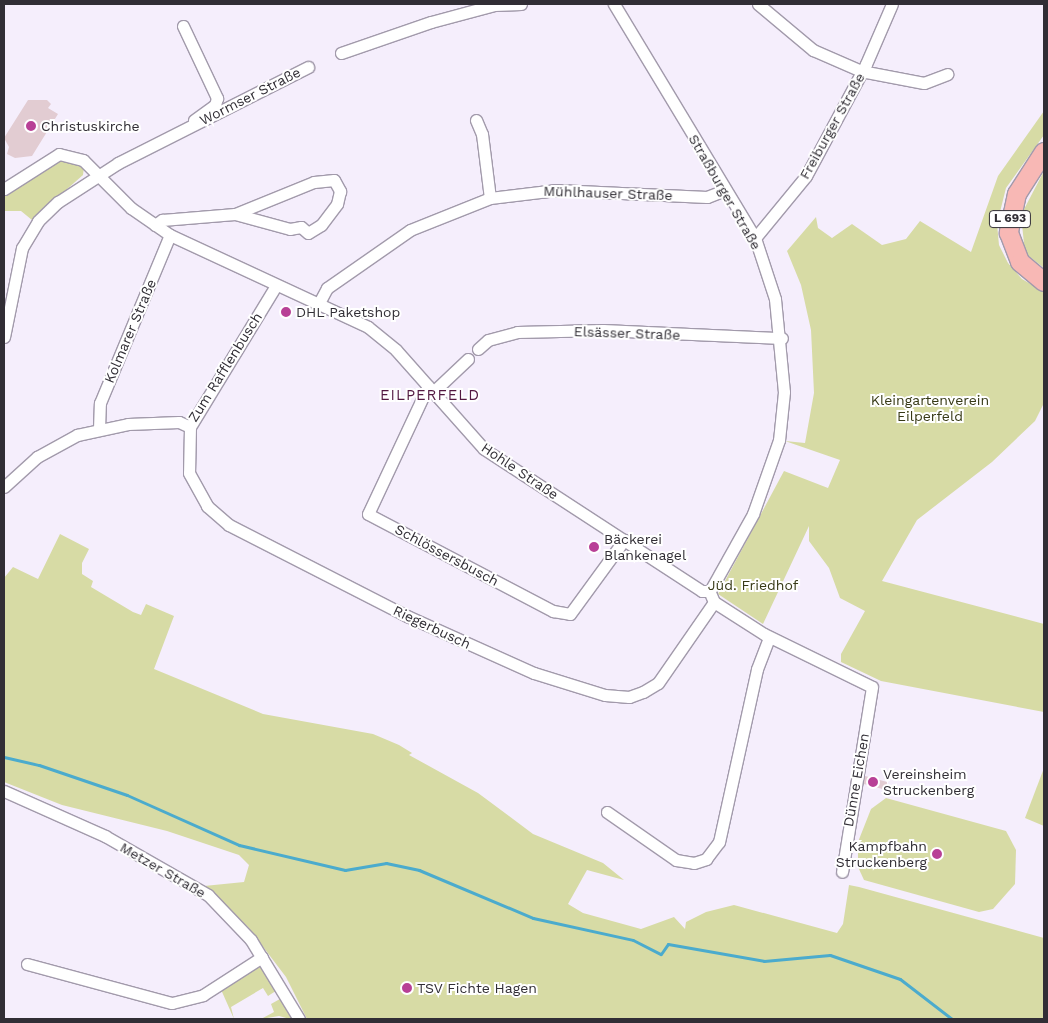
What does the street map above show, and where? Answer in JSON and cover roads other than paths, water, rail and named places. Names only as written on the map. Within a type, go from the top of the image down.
[{"type":"main road","name":"L 693","points":[[1044,152],[1017,194],[1009,234],[1020,262],[1044,282]]},
{"type":"street","points":[[341,53],[431,22],[494,5],[521,4]]},
{"type":"street","name":"Straßburger Straße","points":[[614,4],[755,238],[775,299],[782,338],[782,426],[770,470],[753,514],[712,597]]},
{"type":"street","points":[[758,4],[813,50],[861,71],[924,83],[946,74]]},
{"type":"street","name":"Freiburger Straße","points":[[755,238],[806,176],[861,71],[892,4]]},
{"type":"street","name":"Wormser Straße","points":[[183,26],[217,98],[215,104],[197,115],[192,126]]},
{"type":"street","name":"Wormser Straße","points":[[4,337],[28,236],[58,202],[98,174],[308,67]]},
{"type":"street","points":[[476,120],[482,134],[490,198]]},
{"type":"street","name":"Hohle Straße","points":[[4,190],[59,154],[83,160],[131,208],[170,235],[274,287],[319,303],[368,327],[396,350],[472,438],[503,463],[702,590],[769,637],[872,687]]},
{"type":"street","points":[[155,225],[162,220],[235,214],[314,182],[334,180],[340,191],[337,204],[321,225],[308,233],[301,227],[290,229],[235,214]]},
{"type":"street","name":"Mühlhauser Straße","points":[[319,303],[327,288],[410,230],[490,198],[557,190],[707,198],[725,190]]},
{"type":"street","name":"Kolmarer Straße","points":[[99,429],[100,403],[170,235]]},
{"type":"street","name":"Zum Rafflenbusch","points":[[4,488],[43,453],[99,429],[179,422],[190,427],[274,287]]},
{"type":"street","name":"Elsässer Straße","points":[[478,350],[488,340],[517,332],[603,330],[782,338]]},
{"type":"street","points":[[430,389],[468,359]]},
{"type":"street","name":"Schlössersbusch","points":[[430,389],[368,514],[553,611],[570,614],[624,540]]},
{"type":"street","name":"Riegerbusch","points":[[190,427],[189,473],[207,506],[229,525],[407,616],[534,672],[605,695],[629,697],[643,692],[658,682],[712,597]]},
{"type":"street","points":[[607,812],[676,860],[694,863],[706,859],[719,842],[757,669],[769,637]]},
{"type":"street","name":"Dünne Eichen","points":[[842,872],[872,687]]},
{"type":"street","name":"Metzer Straße","points":[[4,791],[104,836],[208,895],[262,957],[300,1019]]},
{"type":"street","points":[[26,964],[172,1003],[203,995],[262,957]]},
{"type":"waterway","points":[[4,757],[39,765],[127,795],[239,845],[345,870],[386,863],[419,870],[533,918],[633,940],[661,954],[668,944],[764,961],[830,955],[900,979],[952,1019]]},
{"type":"place","name":"Christuskirche","points":[[31,126]]},
{"type":"place","name":"DHL Paketshop","points":[[286,312]]},
{"type":"place","name":"Bäckerei Blankenagel","points":[[594,547]]},
{"type":"place","name":"Vereinsheim Struckenberg","points":[[873,782]]},
{"type":"place","name":"Kampfbahn Struckenberg","points":[[937,854]]},
{"type":"place","name":"TSV Fichte Hagen","points":[[407,988]]},
{"type":"district","name":"EILPERFELD","points":[[430,396]]},
{"type":"park label","name":"Kleingartenverein Eilperfeld","points":[[930,408]]},
{"type":"park label","name":"Jüd. Friedhof","points":[[753,585]]}]
